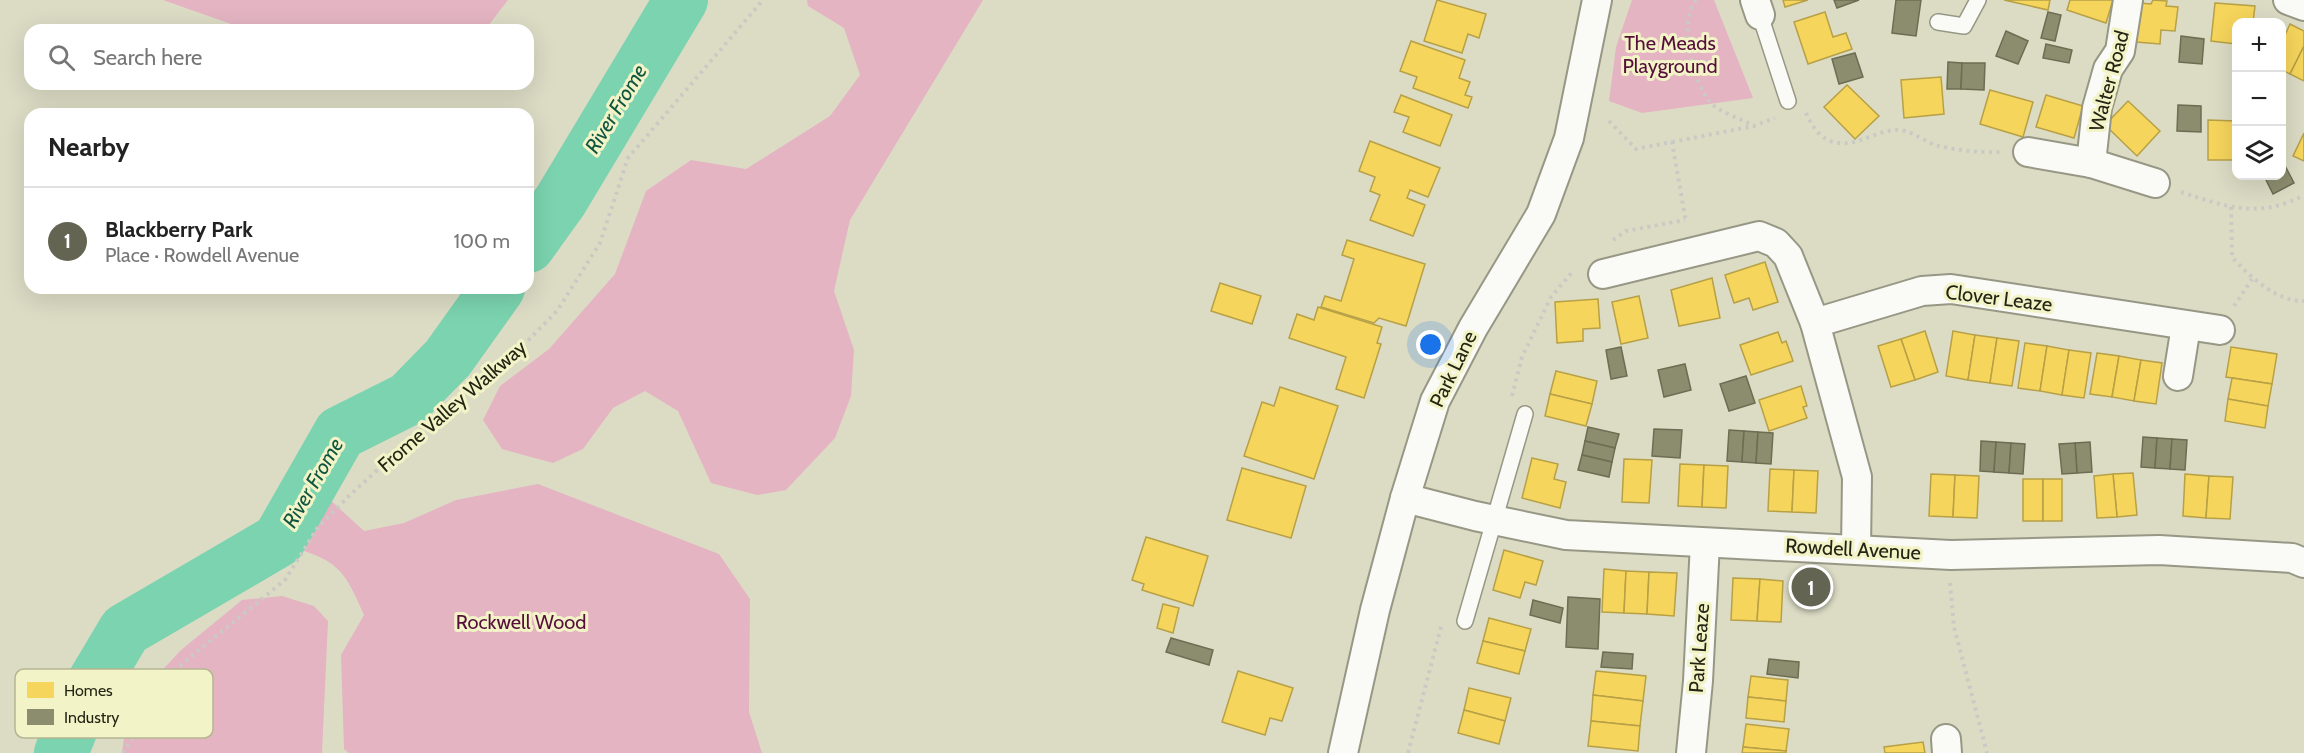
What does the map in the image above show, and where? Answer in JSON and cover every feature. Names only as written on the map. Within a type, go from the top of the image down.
[{"type":"street","name":"Park Lane","points":[[1342,753],[1375,610],[1405,498],[1436,401],[1473,328],[1541,214],[1569,138],[1597,0]]},
{"type":"street","name":"Walter Road","points":[[2091,162],[2097,108],[2108,69],[2120,51],[2128,0]]},
{"type":"street","points":[[2288,0],[2304,6]]},
{"type":"street","points":[[2028,152],[2091,162],[2155,183]]},
{"type":"street","points":[[1603,274],[1759,236],[1776,243],[1788,256],[1815,322],[1857,477],[1856,549]]},
{"type":"street","name":"Clover Leaze","points":[[1815,322],[1922,291],[1951,289],[2220,330]]},
{"type":"street","points":[[2178,375],[2186,326]]},
{"type":"street","name":"Rowdell Avenue","points":[[1405,498],[1492,520],[1566,534],[1952,555],[2159,550],[2292,558],[2304,563]]},
{"type":"street","name":"Park Leaze","points":[[1691,753],[1698,681],[1706,543]]},
{"type":"lane","points":[[1938,22],[1964,26],[1978,0]]},
{"type":"lane","points":[[1757,7],[1792,107]]},
{"type":"lane","points":[[1465,621],[1492,520],[1525,414]]},
{"type":"path","name":"Frome Valley Walkway","points":[[176,669],[285,580],[318,527],[352,493],[457,398],[500,369],[557,311],[600,243],[628,158],[763,0]]},
{"type":"path","points":[[1696,0],[1688,18],[1691,66],[1710,103],[1754,126]]},
{"type":"path","points":[[1792,107],[1804,110],[1812,125],[1823,138],[1833,142],[1860,142],[1880,131],[1905,131],[1936,145],[1990,153],[2028,152]]},
{"type":"path","points":[[1609,121],[1636,149],[1754,126],[1779,116]]},
{"type":"path","points":[[1672,142],[1685,220],[1698,251]]},
{"type":"path","points":[[2155,183],[2244,210],[2285,205],[2304,195]]},
{"type":"path","points":[[2231,207],[2232,257],[2252,279],[2294,301],[2304,301]]},
{"type":"path","points":[[1952,555],[1950,589],[1954,627],[1987,753]]},
{"type":"path","name":"Frome Valley Walkway","points":[[123,753],[131,738]]},
{"type":"green space","points":[[163,0],[508,0],[490,24],[231,24]]},
{"type":"green space","points":[[807,0],[983,0],[850,220],[834,291],[854,350],[851,396],[835,438],[786,490],[757,495],[711,483],[678,411],[645,391],[613,408],[583,449],[553,463],[502,449],[483,420],[500,386],[549,349],[615,274],[646,191],[691,160],[746,169],[830,116],[860,75],[844,28],[808,6]]},
{"type":"green space","name":"The Meads Playground","points":[[1632,0],[1714,0],[1753,98],[1642,113],[1609,101],[1616,47]]},
{"type":"green space","name":"Rockwell Wood","points":[[538,484],[719,554],[750,599],[749,712],[762,753],[349,753],[344,749],[341,655],[364,615],[350,586],[336,568],[328,561],[286,545],[309,506],[328,498],[364,531],[404,523],[456,500]]},
{"type":"green space","points":[[282,596],[314,606],[328,621],[322,753],[122,753],[124,738],[213,738],[213,669],[163,669],[181,650],[242,600]]},
{"type":"building: Homes","points":[[1437,0],[1486,14],[1479,38],[1468,34],[1462,53],[1424,41]]},
{"type":"building: Homes","points":[[1783,0],[1808,0],[1785,7]]},
{"type":"building: Homes","points":[[2004,0],[2050,0],[2048,10]]},
{"type":"building: Homes","points":[[2070,0],[2113,0],[2106,23],[2067,10]]},
{"type":"building: Homes","points":[[2153,0],[2167,1],[2166,6],[2178,7],[2175,31],[2161,30],[2160,44],[2136,42],[2140,3],[2151,4]]},
{"type":"building: Homes","points":[[2215,3],[2255,6],[2254,18],[2232,18],[2232,44],[2211,41]]},
{"type":"building: Homes","points":[[1825,12],[1833,37],[1846,33],[1852,49],[1808,64],[1794,22]]},
{"type":"building: Homes","points":[[2290,24],[2304,31],[2304,46],[2290,74],[2286,72],[2286,33]]},
{"type":"building: Homes","points":[[1411,41],[1465,60],[1459,78],[1470,82],[1465,95],[1472,97],[1468,108],[1413,88],[1417,77],[1400,71]]},
{"type":"building: Homes","points":[[2304,46],[2304,81],[2290,74]]},
{"type":"building: Homes","points":[[1941,77],[1944,114],[1904,118],[1901,80]]},
{"type":"building: Homes","points":[[1847,85],[1879,116],[1855,139],[1824,107]]},
{"type":"building: Homes","points":[[1990,90],[2033,102],[2023,137],[1980,124]]},
{"type":"building: Homes","points":[[1401,95],[1452,115],[1440,146],[1403,132],[1409,117],[1394,112]]},
{"type":"building: Homes","points":[[2046,95],[2083,106],[2074,138],[2036,127]]},
{"type":"building: Homes","points":[[2128,101],[2160,131],[2137,156],[2105,125]]},
{"type":"building: Homes","points":[[2208,120],[2232,121],[2232,160],[2208,160]]},
{"type":"building: Homes","points":[[2304,133],[2304,161],[2293,156]]},
{"type":"building: Homes","points":[[1370,141],[1440,168],[1428,197],[1410,190],[1407,198],[1425,205],[1413,236],[1370,220],[1380,195],[1370,191],[1375,177],[1359,171]]},
{"type":"building: Homes","points":[[1347,240],[1425,264],[1406,326],[1379,318],[1374,323],[1321,307],[1325,296],[1341,301],[1354,259],[1342,255]]},
{"type":"building: Homes","points":[[1765,262],[1778,302],[1753,310],[1749,298],[1734,303],[1725,275]]},
{"type":"building: Homes","points":[[1712,278],[1720,318],[1679,326],[1671,290]]},
{"type":"building: Homes","points":[[1220,283],[1261,296],[1252,324],[1211,311]]},
{"type":"building: Homes","points":[[1639,296],[1648,338],[1621,344],[1612,302]]},
{"type":"building: Homes","points":[[1598,299],[1600,328],[1583,329],[1583,341],[1557,343],[1555,302]]},
{"type":"building: Homes","points":[[1318,307],[1382,327],[1377,343],[1381,344],[1364,398],[1336,389],[1346,357],[1289,338],[1297,314],[1314,320]]},
{"type":"building: Homes","points":[[1925,331],[1938,372],[1915,380],[1901,339]]},
{"type":"building: Homes","points":[[1953,331],[1975,335],[1968,380],[1946,376]]},
{"type":"building: Homes","points":[[1778,332],[1782,343],[1786,341],[1793,361],[1751,375],[1740,345]]},
{"type":"building: Homes","points":[[1975,335],[1997,338],[1990,383],[1968,380]]},
{"type":"building: Homes","points":[[1997,338],[2019,341],[2012,386],[1990,383]]},
{"type":"building: Homes","points":[[1901,339],[1915,380],[1891,387],[1878,346]]},
{"type":"building: Homes","points":[[2025,343],[2047,346],[2040,391],[2018,388]]},
{"type":"building: Homes","points":[[2047,346],[2069,350],[2062,395],[2040,391]]},
{"type":"building: Homes","points":[[2231,347],[2277,354],[2272,384],[2226,377]]},
{"type":"building: Homes","points":[[2069,350],[2091,353],[2084,398],[2062,395]]},
{"type":"building: Homes","points":[[2097,353],[2119,356],[2112,397],[2090,394]]},
{"type":"building: Homes","points":[[2119,356],[2141,360],[2134,401],[2112,397]]},
{"type":"building: Homes","points":[[2141,360],[2162,363],[2156,404],[2134,401]]},
{"type":"building: Homes","points":[[1556,371],[1597,381],[1592,404],[1550,394]]},
{"type":"building: Homes","points":[[2232,378],[2272,384],[2268,406],[2228,399]]},
{"type":"building: Homes","points":[[1801,386],[1807,406],[1803,407],[1807,418],[1769,431],[1759,400]]},
{"type":"building: Homes","points":[[1280,387],[1338,406],[1314,479],[1244,456],[1262,402],[1274,406]]},
{"type":"building: Homes","points":[[1550,394],[1592,404],[1586,426],[1545,416]]},
{"type":"building: Homes","points":[[2228,399],[2268,406],[2265,428],[2225,421]]},
{"type":"building: Homes","points":[[1532,458],[1558,464],[1554,479],[1566,482],[1560,508],[1522,498]]},
{"type":"building: Homes","points":[[1624,459],[1652,460],[1649,503],[1622,502]]},
{"type":"building: Homes","points":[[1680,464],[1704,465],[1702,507],[1678,506]]},
{"type":"building: Homes","points":[[1704,465],[1728,466],[1726,508],[1702,507]]},
{"type":"building: Homes","points":[[1242,468],[1306,486],[1291,538],[1227,520]]},
{"type":"building: Homes","points":[[1770,469],[1794,470],[1792,512],[1768,511]]},
{"type":"building: Homes","points":[[1794,470],[1818,471],[1816,513],[1792,512]]},
{"type":"building: Homes","points":[[2133,473],[2137,515],[2117,517],[2113,474]]},
{"type":"building: Homes","points":[[1931,474],[1955,475],[1953,517],[1929,516]]},
{"type":"building: Homes","points":[[2113,474],[2117,517],[2097,518],[2094,476]]},
{"type":"building: Homes","points":[[2185,474],[2209,476],[2206,518],[2183,516]]},
{"type":"building: Homes","points":[[1955,475],[1979,476],[1977,518],[1953,517]]},
{"type":"building: Homes","points":[[2209,476],[2233,477],[2230,519],[2206,518]]},
{"type":"building: Homes","points":[[2023,479],[2043,479],[2043,521],[2023,521]]},
{"type":"building: Homes","points":[[2043,479],[2062,479],[2062,521],[2043,521]]},
{"type":"building: Homes","points":[[1146,537],[1208,556],[1193,606],[1142,590],[1144,584],[1132,580]]},
{"type":"building: Homes","points":[[1504,550],[1543,561],[1536,585],[1525,582],[1520,598],[1493,590]]},
{"type":"building: Homes","points":[[1604,569],[1626,571],[1624,613],[1602,612]]},
{"type":"building: Homes","points":[[1626,571],[1649,572],[1647,614],[1624,613]]},
{"type":"building: Homes","points":[[1649,572],[1677,573],[1674,616],[1647,614]]},
{"type":"building: Homes","points":[[1802,577],[1820,578],[1819,597],[1801,596]]},
{"type":"building: Homes","points":[[1733,578],[1760,579],[1757,621],[1731,620]]},
{"type":"building: Homes","points":[[1760,579],[1783,581],[1781,622],[1757,621]]},
{"type":"building: Homes","points":[[1163,604],[1179,608],[1173,633],[1157,628]]},
{"type":"building: Homes","points":[[1489,618],[1531,629],[1525,651],[1483,641]]},
{"type":"building: Homes","points":[[1483,641],[1525,651],[1519,674],[1477,663]]},
{"type":"building: Homes","points":[[1238,671],[1293,688],[1282,721],[1270,718],[1265,735],[1222,722]]},
{"type":"building: Homes","points":[[1596,671],[1646,676],[1643,701],[1593,695]]},
{"type":"building: Homes","points":[[1751,676],[1788,680],[1786,701],[1748,697]]},
{"type":"building: Homes","points":[[1469,688],[1511,698],[1505,721],[1464,710]]},
{"type":"building: Homes","points":[[1593,695],[1643,701],[1640,726],[1591,721]]},
{"type":"building: Homes","points":[[1748,697],[1786,701],[1784,722],[1746,718]]},
{"type":"building: Homes","points":[[1464,710],[1505,721],[1499,744],[1458,733]]},
{"type":"building: Homes","points":[[1591,721],[1640,726],[1638,751],[1588,746]]},
{"type":"building: Homes","points":[[1746,724],[1789,729],[1786,751],[1743,747]]},
{"type":"building: Homes","points":[[1923,742],[1925,753],[1885,753],[1884,747]]},
{"type":"building: Homes","points":[[1743,747],[1786,751],[1786,753],[1742,753]]},
{"type":"building: Industry","points":[[1834,0],[1859,0],[1837,8]]},
{"type":"building: Industry","points":[[1896,0],[1921,0],[1916,36],[1892,33]]},
{"type":"building: Industry","points":[[2048,12],[2061,15],[2055,41],[2041,38]]},
{"type":"building: Industry","points":[[2006,31],[2028,41],[2018,64],[1996,56]]},
{"type":"building: Industry","points":[[2181,36],[2204,39],[2202,64],[2179,62]]},
{"type":"building: Industry","points":[[2046,44],[2072,50],[2069,63],[2043,58]]},
{"type":"building: Industry","points":[[1855,53],[1863,77],[1839,84],[1832,59]]},
{"type":"building: Industry","points":[[1948,62],[1962,63],[1961,89],[1947,89]]},
{"type":"building: Industry","points":[[1962,63],[1985,63],[1984,90],[1961,89]]},
{"type":"building: Industry","points":[[2178,105],[2201,106],[2201,132],[2177,131]]},
{"type":"building: Industry","points":[[2286,168],[2294,183],[2273,194],[2266,180],[2286,180]]},
{"type":"building: Industry","points":[[1621,347],[1627,376],[1611,379],[1606,350]]},
{"type":"building: Industry","points":[[1685,364],[1691,390],[1664,397],[1658,370]]},
{"type":"building: Industry","points":[[1746,376],[1755,403],[1729,411],[1720,384]]},
{"type":"building: Industry","points":[[1588,427],[1619,434],[1615,448],[1585,441]]},
{"type":"building: Industry","points":[[1654,429],[1682,430],[1680,458],[1652,456]]},
{"type":"building: Industry","points":[[1729,430],[1744,431],[1742,462],[1727,461]]},
{"type":"building: Industry","points":[[1744,431],[1758,432],[1756,463],[1742,462]]},
{"type":"building: Industry","points":[[1758,432],[1773,433],[1771,464],[1756,463]]},
{"type":"building: Industry","points":[[2143,437],[2157,438],[2155,468],[2141,467]]},
{"type":"building: Industry","points":[[2157,438],[2172,439],[2170,469],[2155,468]]},
{"type":"building: Industry","points":[[2172,439],[2187,440],[2185,470],[2170,469]]},
{"type":"building: Industry","points":[[1585,441],[1615,448],[1612,462],[1582,455]]},
{"type":"building: Industry","points":[[1981,441],[1996,442],[1994,472],[1980,471]]},
{"type":"building: Industry","points":[[1996,442],[2011,443],[2009,473],[1994,472]]},
{"type":"building: Industry","points":[[2090,442],[2092,472],[2077,473],[2075,443]]},
{"type":"building: Industry","points":[[2011,443],[2025,444],[2023,474],[2009,473]]},
{"type":"building: Industry","points":[[2075,443],[2077,473],[2062,474],[2059,444]]},
{"type":"building: Industry","points":[[1582,455],[1612,462],[1609,477],[1578,470]]},
{"type":"building: Industry","points":[[1568,597],[1600,599],[1598,649],[1566,647]]},
{"type":"building: Industry","points":[[1533,600],[1563,608],[1560,623],[1530,615]]},
{"type":"building: Industry","points":[[1171,638],[1213,650],[1209,665],[1166,652]]},
{"type":"building: Industry","points":[[1603,652],[1633,654],[1632,669],[1601,667]]},
{"type":"building: Industry","points":[[1769,659],[1799,662],[1798,678],[1767,674]]},
{"type":"waterway","name":"River Frome","points":[[534,238],[561,200],[681,0]]},
{"type":"waterway","name":"River Frome","points":[[102,669],[125,630],[279,540],[340,433],[408,399],[448,358],[494,294]]},
{"type":"waterway","name":"River Frome","points":[[61,753],[67,738]]},
{"type":"place","name":"Blackberry Park","points":[[1811,587]]}]
